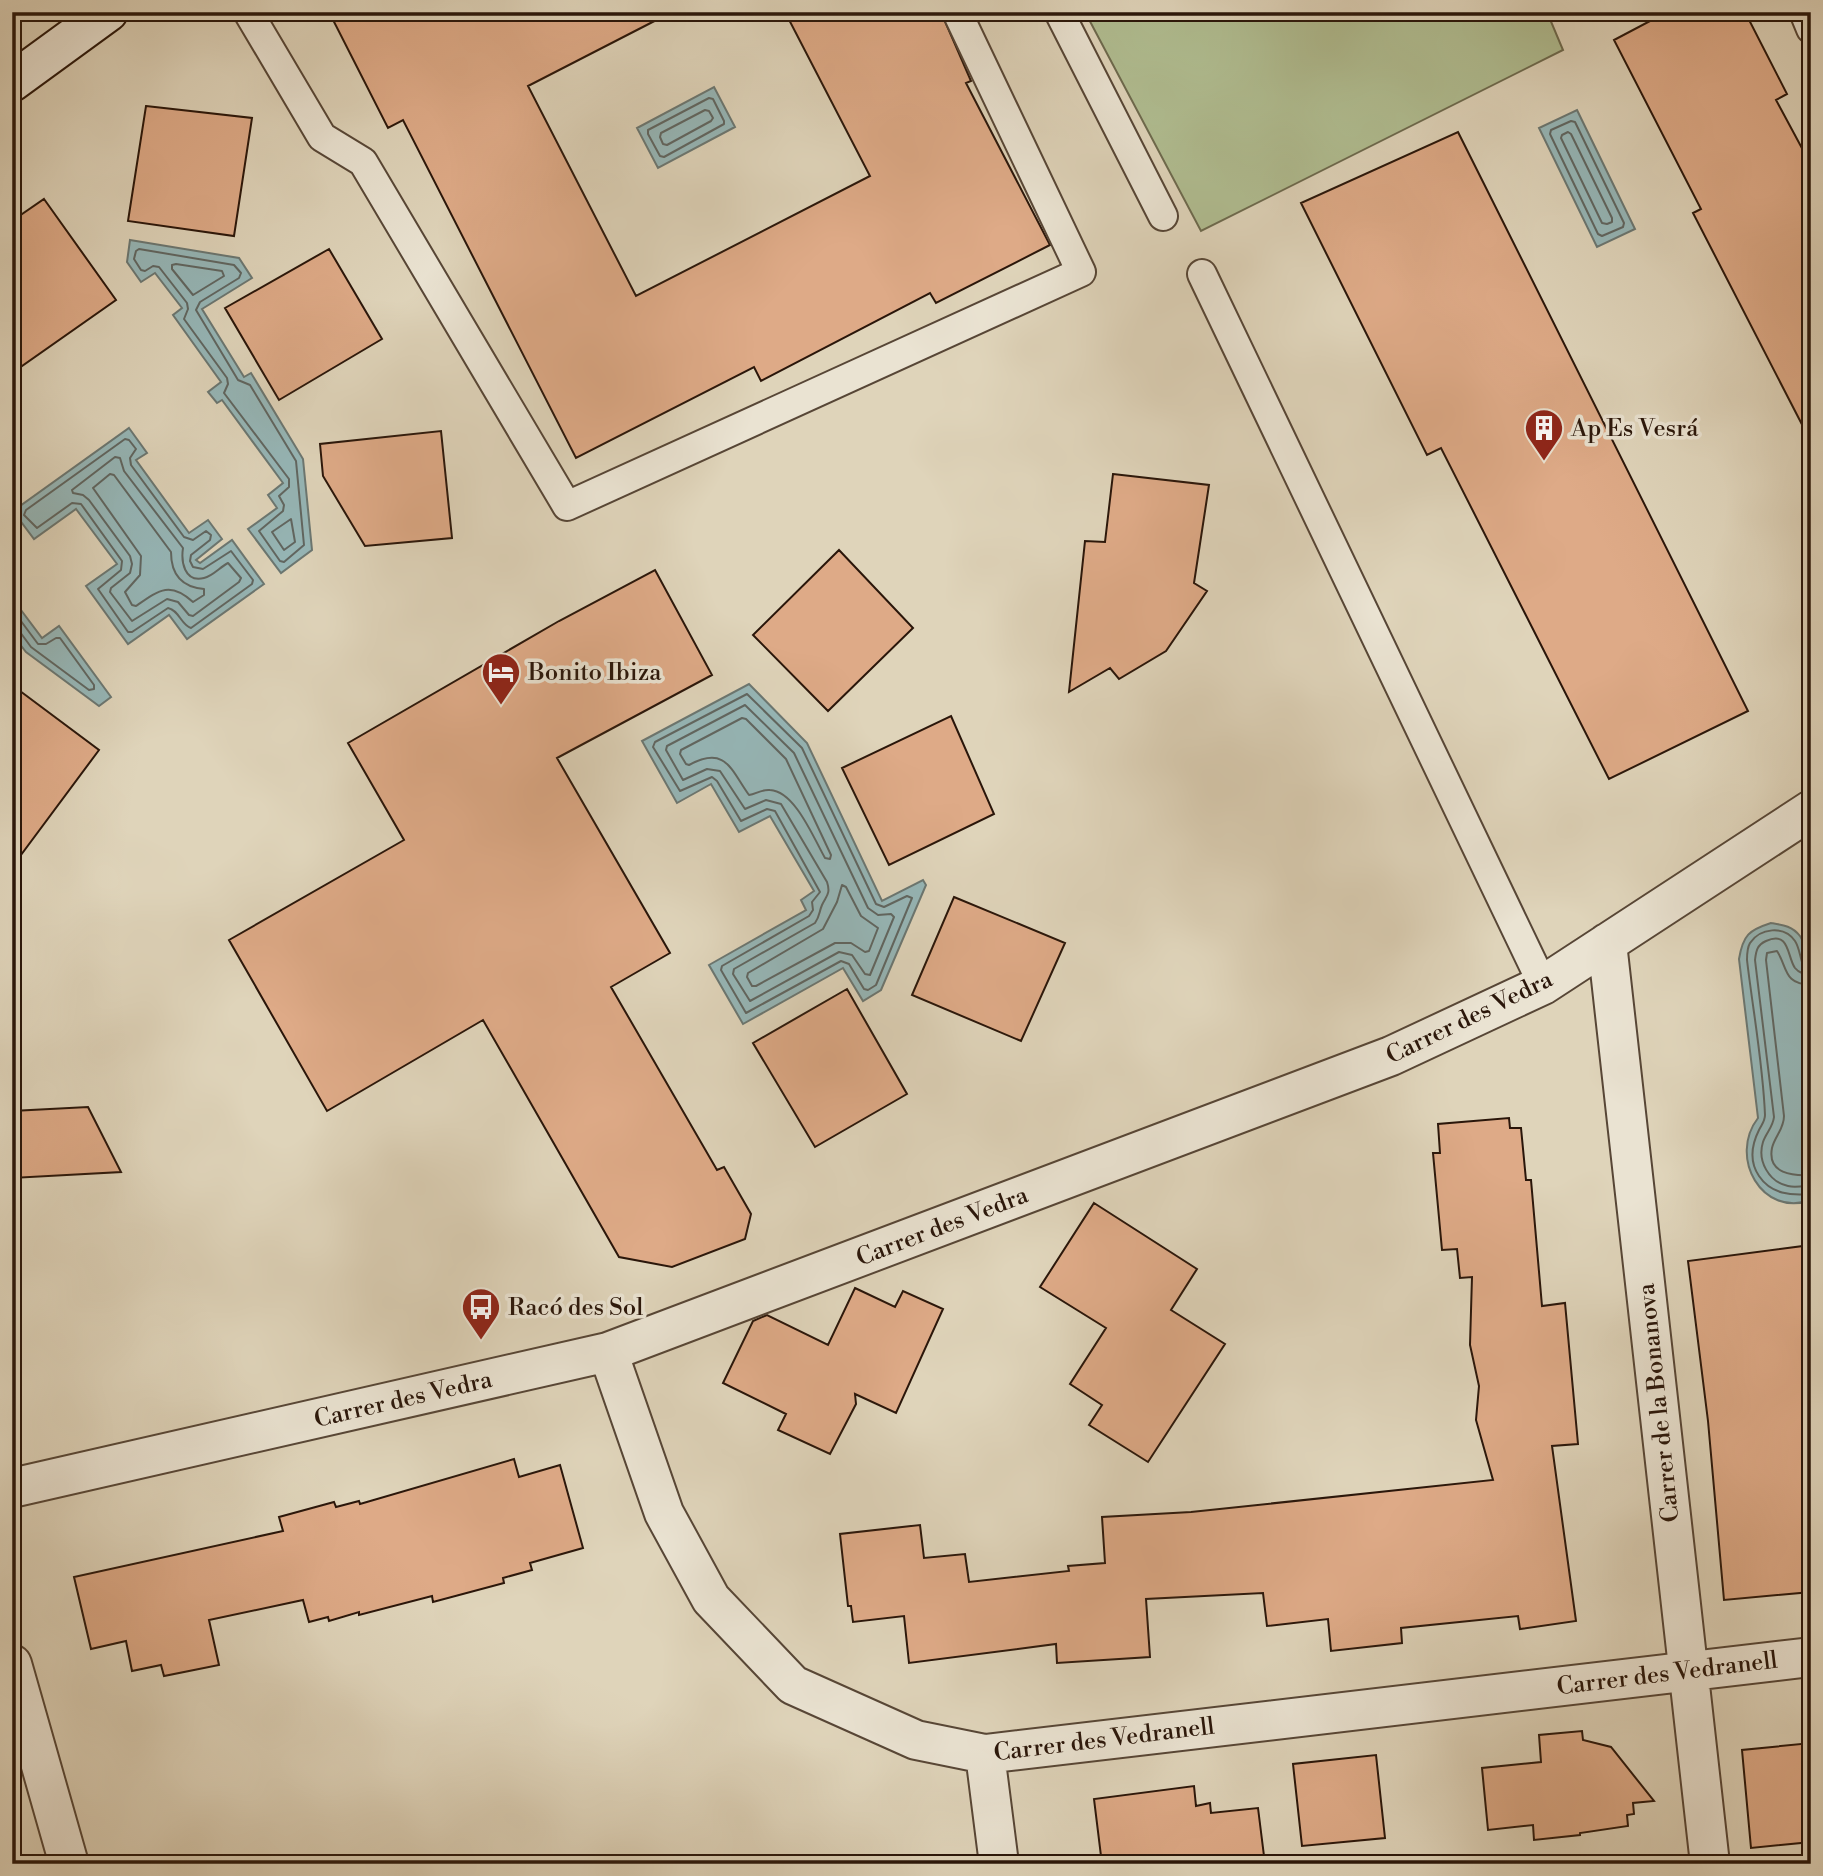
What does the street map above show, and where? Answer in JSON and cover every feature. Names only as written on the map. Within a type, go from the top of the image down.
[{"type":"street","points":[[12,82],[108,12]]},
{"type":"street","name":"Carrer des Vedra","points":[[12,1488],[608,1352],[1391,1056],[1543,985],[1811,810]]},
{"type":"street","name":"Carrer de la Bonanova","points":[[1607,943],[1710,1864]]},
{"type":"street","name":"Carrer des Vedranell","points":[[608,1352],[664,1513],[712,1599],[793,1685],[916,1740],[985,1754],[1811,1657]]},
{"type":"street","points":[[12,1664],[69,1864]]},
{"type":"street","points":[[985,1754],[999,1864]]},
{"type":"lane","points":[[248,12],[323,137],[363,162],[568,506],[1081,272],[957,12]]},
{"type":"lane","points":[[1059,12],[1163,216]]},
{"type":"lane","points":[[1804,12],[1811,29]]},
{"type":"lane","points":[[1202,274],[1543,985]]},
{"type":"green space","points":[[1085,12],[1547,12],[1563,50],[1201,231]]},
{"type":"water","points":[[714,87],[735,127],[658,168],[637,128]]},
{"type":"water","points":[[1577,110],[1635,229],[1597,247],[1539,128]]},
{"type":"water","points":[[130,240],[239,258],[252,278],[202,309],[244,377],[251,373],[303,459],[312,550],[281,573],[248,529],[277,508],[268,495],[283,483],[222,400],[217,403],[208,392],[221,382],[173,315],[182,308],[155,273],[141,282],[127,262]]},
{"type":"water","points":[[129,428],[147,453],[136,460],[189,533],[208,520],[222,539],[196,560],[200,563],[232,540],[264,584],[187,639],[169,615],[128,644],[86,586],[117,564],[76,509],[34,539],[13,511]]},
{"type":"water","points":[[12,598],[42,638],[59,626],[111,697],[99,706],[26,652],[12,634]]},
{"type":"water","points":[[749,684],[807,743],[882,901],[923,880],[926,885],[881,990],[863,1001],[843,968],[743,1024],[709,965],[806,910],[801,900],[814,891],[770,816],[739,832],[711,784],[677,803],[642,741]]},
{"type":"water","points":[[1771,923],[1790,928],[1800,936],[1806,953],[1809,981],[1812,1061],[1811,1200],[1793,1203],[1778,1200],[1765,1192],[1755,1180],[1749,1166],[1747,1150],[1750,1133],[1758,1118],[1739,959],[1748,935]]},
{"type":"building","points":[[329,12],[672,12],[528,86],[636,296],[870,176],[785,12],[941,12],[971,81],[966,83],[1050,245],[936,303],[930,293],[761,381],[754,367],[576,458],[403,120],[388,128]]},
{"type":"building","points":[[1667,12],[1745,12],[1787,94],[1776,100],[1811,165],[1811,442],[1693,213],[1701,209],[1614,40]]},
{"type":"building","points":[[146,106],[252,118],[234,236],[128,221]]},
{"type":"building","name":"Ap Es Vesrá","points":[[1458,132],[1748,711],[1609,779],[1441,448],[1427,455],[1301,203]]},
{"type":"building","points":[[44,199],[116,300],[12,373],[12,221]]},
{"type":"building","points":[[329,249],[382,339],[279,400],[225,308]]},
{"type":"building","points":[[441,431],[452,538],[365,546],[323,476],[320,444]]},
{"type":"building","points":[[1113,474],[1209,485],[1194,583],[1207,591],[1166,651],[1119,679],[1110,668],[1069,692],[1085,541],[1105,542]]},
{"type":"building","points":[[839,550],[913,628],[828,711],[753,635]]},
{"type":"building","points":[[655,570],[712,675],[557,758],[670,953],[611,987],[717,1170],[724,1167],[751,1214],[745,1239],[672,1267],[619,1257],[483,1020],[327,1111],[229,940],[404,840],[348,743],[559,621]]},
{"type":"building","points":[[12,685],[99,750],[12,867]]},
{"type":"building","points":[[951,716],[994,814],[889,865],[842,768]]},
{"type":"building","points":[[954,897],[1065,943],[1021,1041],[912,995]]},
{"type":"building","points":[[847,989],[907,1094],[815,1147],[753,1043]]},
{"type":"building","points":[[88,1107],[121,1172],[12,1178],[12,1111]]},
{"type":"building","points":[[1509,1118],[1510,1128],[1521,1128],[1526,1180],[1531,1180],[1542,1306],[1565,1303],[1578,1444],[1552,1446],[1576,1621],[1520,1629],[1518,1616],[1401,1628],[1402,1643],[1331,1651],[1328,1619],[1267,1626],[1263,1593],[1146,1599],[1150,1657],[1057,1663],[1056,1644],[909,1663],[904,1616],[853,1622],[851,1606],[848,1606],[840,1534],[920,1525],[924,1558],[965,1554],[969,1582],[1069,1571],[1068,1566],[1105,1563],[1102,1517],[1191,1512],[1493,1480],[1476,1420],[1479,1386],[1470,1345],[1472,1277],[1460,1278],[1457,1249],[1442,1250],[1433,1153],[1440,1153],[1438,1124]]},
{"type":"building","points":[[1094,1203],[1197,1269],[1171,1310],[1225,1344],[1148,1462],[1089,1425],[1102,1405],[1070,1384],[1106,1328],[1040,1287]]},
{"type":"building","points":[[1811,1245],[1811,1592],[1724,1600],[1708,1421],[1688,1261]]},
{"type":"building","points":[[855,1288],[895,1307],[903,1291],[943,1309],[896,1413],[855,1394],[856,1404],[830,1454],[778,1430],[786,1414],[723,1383],[753,1321],[767,1315],[828,1345]]},
{"type":"building","points":[[514,1459],[519,1477],[560,1465],[583,1548],[530,1563],[532,1570],[503,1578],[504,1583],[433,1602],[432,1596],[359,1615],[359,1612],[329,1621],[328,1617],[309,1622],[303,1600],[209,1620],[219,1665],[164,1676],[161,1665],[132,1671],[126,1641],[91,1649],[74,1577],[283,1531],[279,1517],[334,1502],[336,1507],[359,1501],[360,1504]]},
{"type":"building","points":[[1582,1731],[1583,1740],[1611,1747],[1654,1801],[1633,1803],[1634,1814],[1627,1815],[1628,1826],[1580,1835],[1534,1840],[1533,1825],[1488,1830],[1482,1768],[1541,1762],[1539,1735]]},
{"type":"building","points":[[1811,1743],[1811,1842],[1751,1848],[1742,1750]]},
{"type":"building","points":[[1376,1755],[1385,1838],[1302,1846],[1293,1764]]},
{"type":"building","points":[[1194,1786],[1196,1806],[1210,1803],[1211,1813],[1258,1808],[1265,1864],[1102,1864],[1094,1799]]},
{"type":"place","name":"Ap Es Vesrá","points":[[1544,462]]},
{"type":"place","name":"Bonito Ibiza","points":[[501,706]]},
{"type":"place","name":"Racó des Sol","points":[[481,1341]]}]
